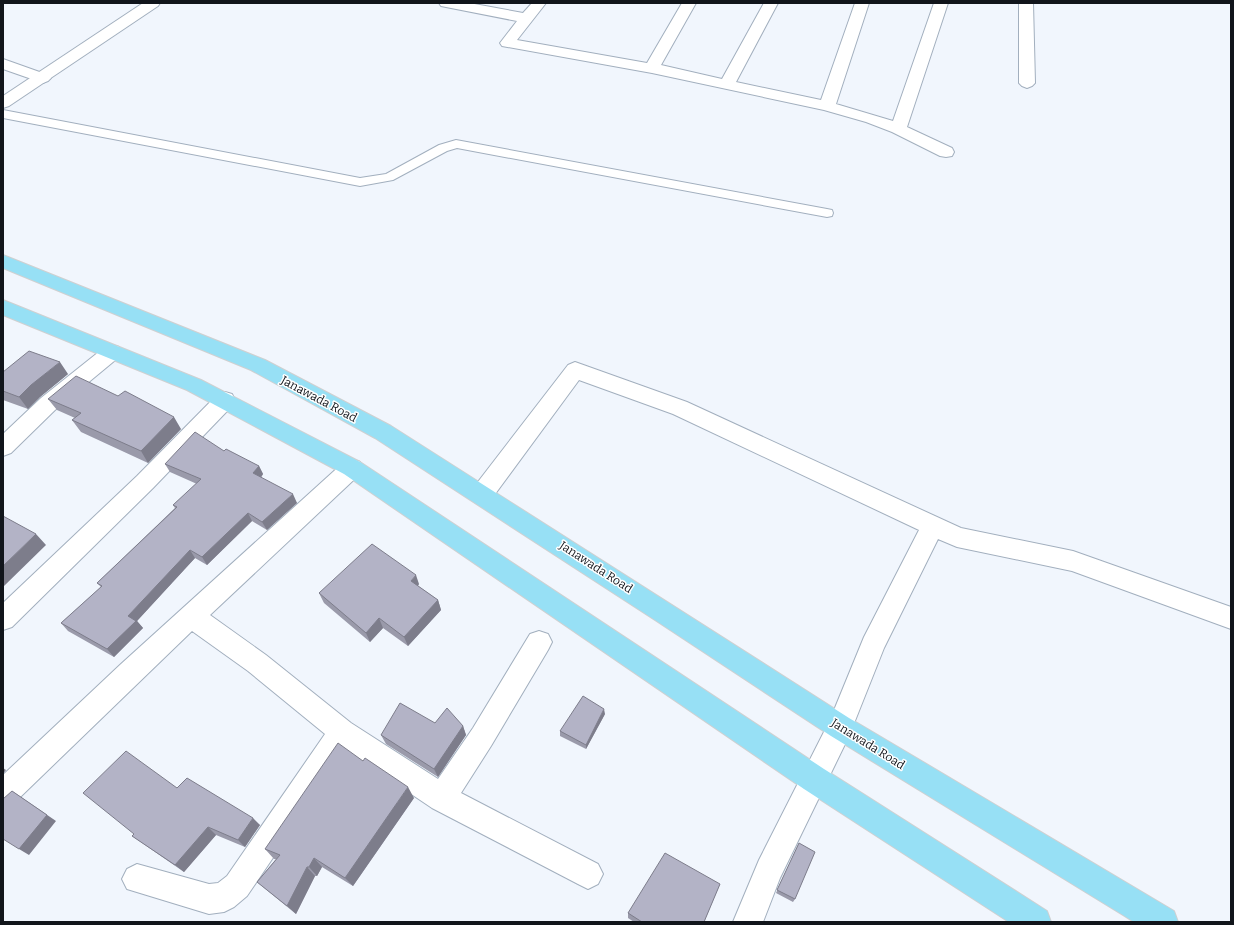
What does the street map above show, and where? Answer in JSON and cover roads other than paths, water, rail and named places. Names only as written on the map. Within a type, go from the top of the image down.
[{"type":"main road","name":"Janawada Road","points":[[3,261],[258,365],[383,432],[482,494],[840,727],[1163,922]]},
{"type":"main road","points":[[3,307],[225,400],[352,468],[814,779],[1036,922]]},
{"type":"street","points":[[3,103],[43,78],[153,3]]},
{"type":"street","points":[[446,3],[528,18]]},
{"type":"street","points":[[539,3],[507,44],[652,68],[827,106],[872,119],[898,129],[946,152]]},
{"type":"street","points":[[652,68],[689,3]]},
{"type":"street","points":[[727,84],[770,3]]},
{"type":"street","points":[[827,106],[862,3]]},
{"type":"street","points":[[898,129],[941,3]]},
{"type":"street","points":[[1025,3],[1028,83]]},
{"type":"street","points":[[3,64],[43,78]]},
{"type":"street","points":[[3,447],[48,404],[112,352]]},
{"type":"street","points":[[482,494],[575,370],[680,408],[957,537],[1073,561],[1231,618]]},
{"type":"street","points":[[3,619],[145,482],[225,400]]},
{"type":"street","points":[[3,794],[130,672],[352,468]]},
{"type":"street","points":[[748,922],[769,870],[840,727],[873,645],[933,525]]},
{"type":"street","points":[[192,616],[257,663],[342,732],[442,798],[588,874]]},
{"type":"street","points":[[442,798],[482,737],[539,642]]},
{"type":"street","points":[[137,879],[209,900],[224,897],[237,886],[342,732]]},
{"type":"lane","points":[[3,114],[360,182],[389,177],[443,148],[456,144],[827,213]]}]
